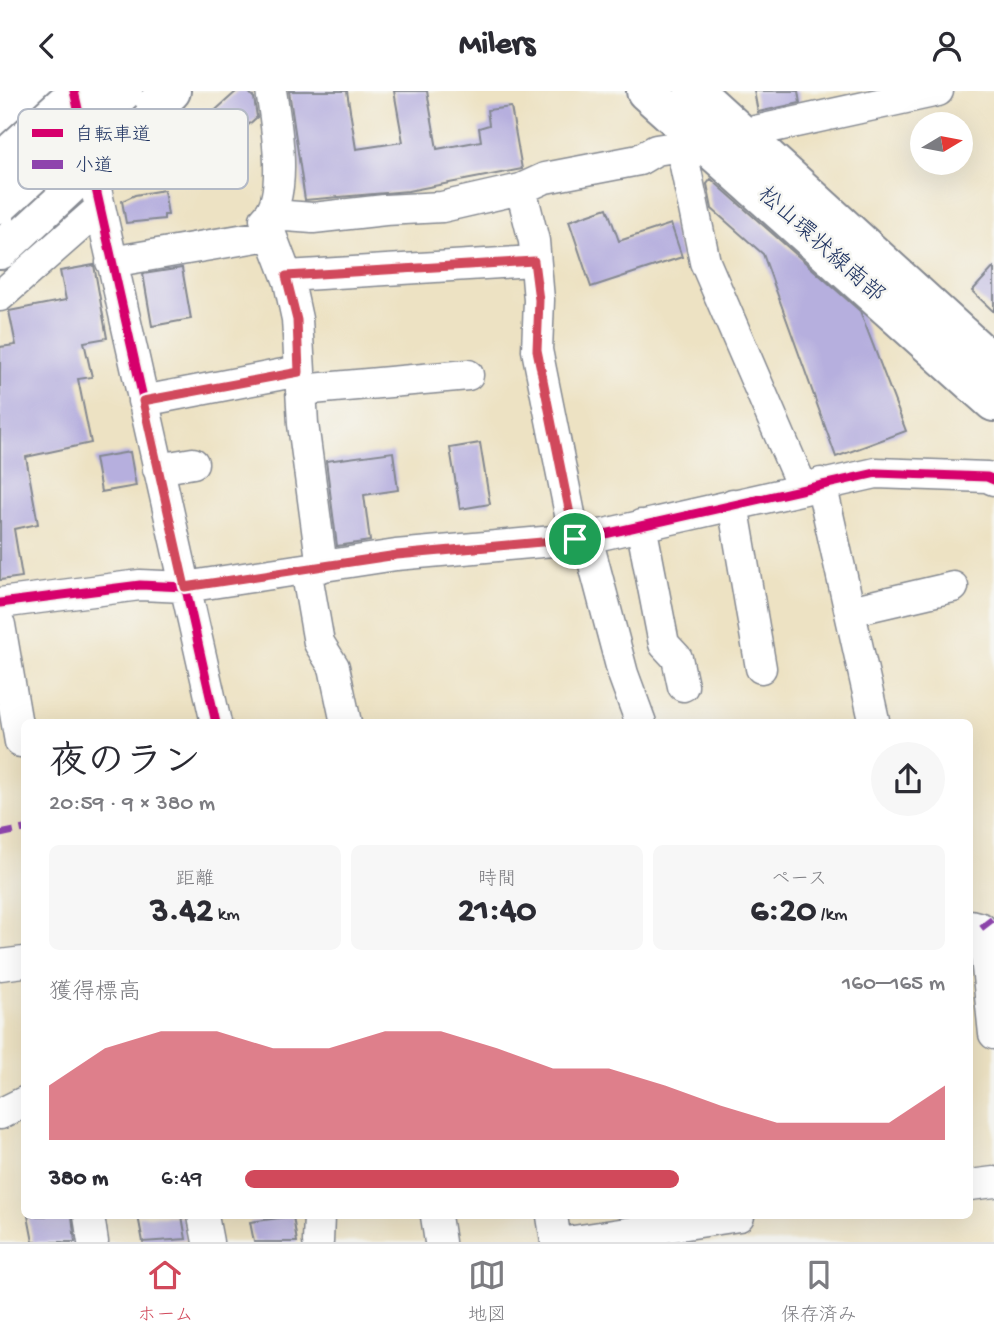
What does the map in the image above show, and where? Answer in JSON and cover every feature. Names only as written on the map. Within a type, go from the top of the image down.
[{"type":"main road","points":[[29,109],[49,91]]},
{"type":"main road","points":[[59,109],[79,91]]},
{"type":"main road","points":[[130,106],[171,91]]},
{"type":"main road","name":"松山環状線南部","points":[[646,91],[687,140],[994,402]]},
{"type":"main road","name":"松山環状線南部","points":[[694,91],[994,365]]},
{"type":"main road","points":[[0,135],[18,119]]},
{"type":"main road","points":[[0,163],[18,147]]},
{"type":"main road","points":[[0,204],[20,189]]},
{"type":"main road","points":[[0,250],[65,189]]},
{"type":"street","points":[[0,104],[16,91]]},
{"type":"street","points":[[74,91],[76,109]]},
{"type":"street","points":[[108,91],[130,106]]},
{"type":"street","points":[[271,91],[278,190],[272,223],[297,320],[318,643],[334,667],[345,719]]},
{"type":"street","points":[[741,134],[937,91]]},
{"type":"street","points":[[111,262],[272,223],[286,216],[313,218],[442,207],[521,189],[545,178],[639,160],[656,150],[687,140],[705,262],[811,485],[850,611],[874,719]]},
{"type":"street","points":[[89,189],[99,209],[215,719]]},
{"type":"street","points":[[521,189],[534,241],[539,300],[537,350],[581,538],[640,719]]},
{"type":"street","points":[[0,296],[99,209]]},
{"type":"street","points":[[286,276],[534,261]]},
{"type":"street","points":[[143,401],[300,381],[468,375]]},
{"type":"street","points":[[158,469],[192,463]]},
{"type":"street","points":[[0,603],[140,585],[185,587],[397,555],[581,538],[811,485],[876,473],[987,477],[994,480]]},
{"type":"street","points":[[733,504],[750,652]]},
{"type":"street","points":[[641,525],[664,644],[677,658],[683,687]]},
{"type":"street","points":[[850,611],[953,587]]},
{"type":"street","points":[[0,625],[21,734]]},
{"type":"street","points":[[973,926],[981,928],[984,938],[994,1034]]},
{"type":"street","points":[[0,965],[21,962]]},
{"type":"street","points":[[973,1185],[994,1182]]},
{"type":"street","points":[[89,1219],[93,1242]]},
{"type":"street","points":[[204,1219],[208,1242]]},
{"type":"street","points":[[318,1242],[319,1219]]},
{"type":"street","points":[[436,1219],[439,1242]]},
{"type":"street","points":[[552,1219],[556,1242]]},
{"type":"street","points":[[567,1242],[617,1239],[667,1222],[703,1219]]},
{"type":"building","points":[[237,91],[248,91],[254,98],[257,117],[248,125],[248,109],[217,109]]},
{"type":"building","points":[[289,91],[347,91],[356,149],[403,142],[394,91],[427,91],[437,149],[481,141],[479,128],[489,125],[487,110],[511,107],[522,169],[408,191],[305,200]]},
{"type":"building","points":[[754,91],[798,91],[800,103],[758,112]]},
{"type":"building","points":[[711,179],[860,311],[906,431],[836,457],[763,254],[712,209],[707,184]]},
{"type":"building","points":[[164,190],[168,215],[164,215],[164,219],[126,223],[122,201],[135,195]]},
{"type":"building","points":[[607,208],[619,241],[671,224],[682,257],[591,287],[569,221]]},
{"type":"building","points":[[94,265],[107,338],[84,342],[92,377],[78,379],[91,443],[26,457],[38,524],[14,529],[22,577],[0,580],[0,347],[16,345],[9,311],[66,300],[60,271]]},
{"type":"building","points":[[994,267],[994,312],[972,291]]},
{"type":"building","points":[[182,268],[191,319],[152,326],[143,274]]},
{"type":"building","points":[[480,443],[490,504],[460,509],[450,448]]},
{"type":"building","points":[[130,452],[136,486],[101,492],[95,458]]},
{"type":"building","points":[[393,452],[398,490],[364,495],[370,541],[337,546],[326,461]]},
{"type":"building","points":[[29,1219],[72,1219],[75,1242],[33,1242]]},
{"type":"building","points":[[139,1219],[183,1219],[186,1239],[143,1242]]},
{"type":"building","points":[[293,1219],[297,1242],[254,1242],[250,1222]]},
{"type":"marked path","points":[[0,834],[21,830]]},
{"type":"marked path","points":[[981,928],[994,918]]},
{"type":"cycle path","points":[[74,91],[78,109]]},
{"type":"cycle path","points":[[96,189],[215,719]]},
{"type":"cycle path","points":[[0,603],[140,585],[185,587],[396,555],[587,538],[876,473],[987,477],[994,480]]},
{"type":"route","points":[[534,261],[539,300],[537,350],[575,539],[397,555],[185,587],[143,401],[299,372],[297,320],[286,276],[534,261]]}]
